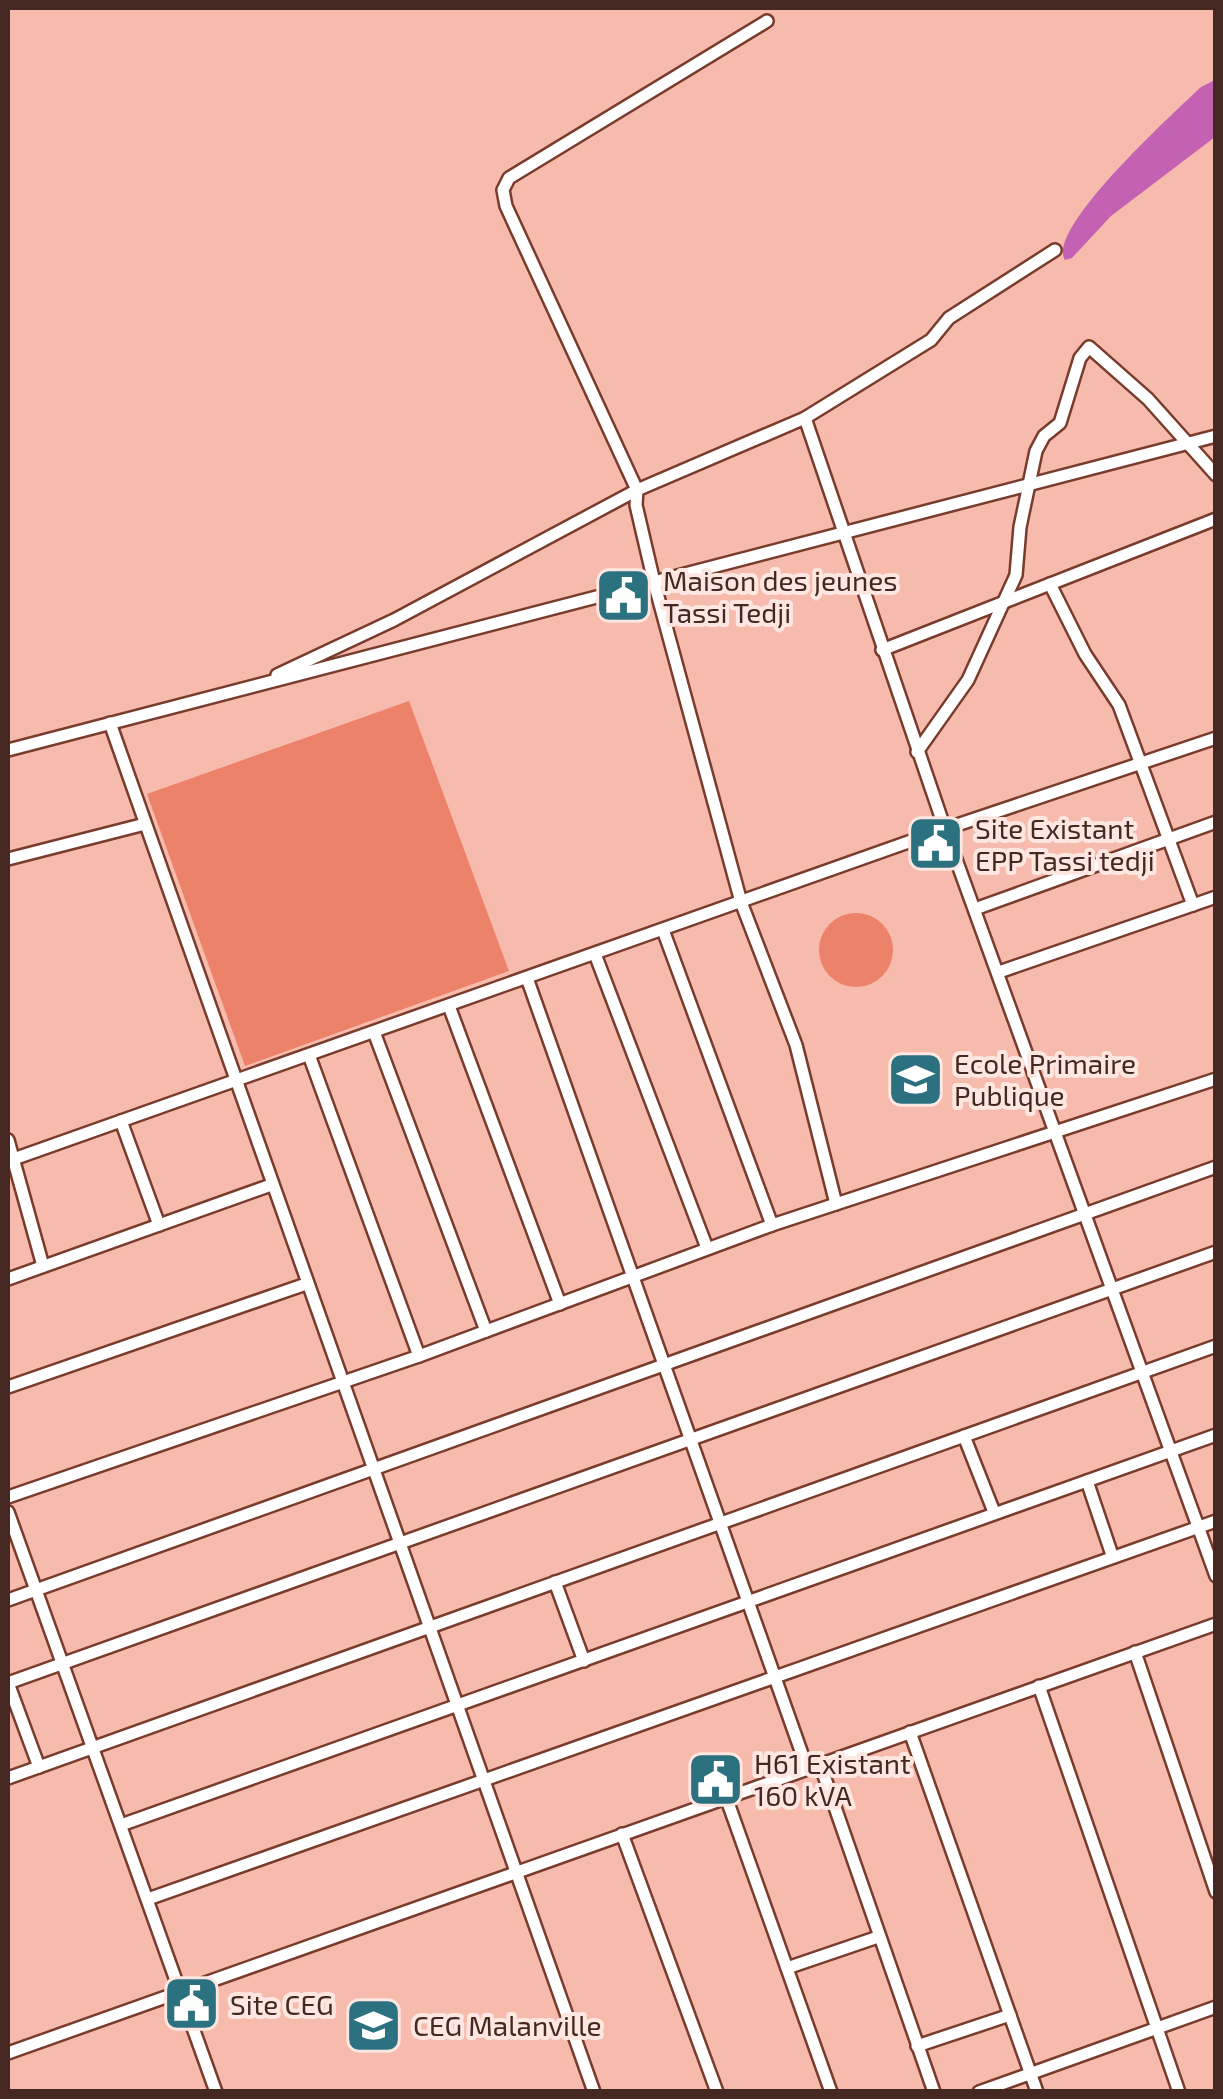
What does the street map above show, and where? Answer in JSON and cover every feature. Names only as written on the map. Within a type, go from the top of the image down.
[{"type":"street","points":[[767,21],[510,178],[503,190],[506,206],[636,490],[636,506],[654,582],[741,902],[791,1030],[836,1204]]},
{"type":"street","points":[[251,688],[394,620],[636,490],[805,418],[931,340],[960,310],[1055,250]]},
{"type":"street","points":[[917,752],[968,680],[1016,575],[1029,485],[1040,441],[1060,423],[1080,358],[1089,347],[1148,399],[1216,475]]},
{"type":"street","points":[[805,418],[944,829],[1216,1576]]},
{"type":"street","points":[[8,750],[1216,436]]},
{"type":"street","points":[[882,650],[1216,519]]},
{"type":"street","points":[[1050,584],[1085,654],[1119,705],[1193,905]]},
{"type":"street","points":[[110,723],[594,2092]]},
{"type":"street","points":[[11,1160],[944,829],[1216,738]]},
{"type":"street","points":[[975,909],[1216,822]]},
{"type":"street","points":[[8,859],[145,824]]},
{"type":"street","points":[[999,972],[1216,897]]},
{"type":"street","points":[[663,930],[772,1225]]},
{"type":"street","points":[[595,954],[707,1248]]},
{"type":"street","points":[[526,978],[775,1676],[814,1766],[934,2092]]},
{"type":"street","points":[[449,1006],[560,1304]]},
{"type":"street","points":[[374,1032],[486,1330]]},
{"type":"street","points":[[308,1055],[418,1356]]},
{"type":"street","points":[[8,1497],[342,1384],[772,1225],[1216,1079]]},
{"type":"street","points":[[121,1121],[159,1225]]},
{"type":"street","points":[[8,1140],[44,1266]]},
{"type":"street","points":[[8,1600],[1216,1167]]},
{"type":"street","points":[[8,1279],[271,1185]]},
{"type":"street","points":[[39,1766],[8,1684],[1216,1252]]},
{"type":"street","points":[[8,1387],[306,1284]]},
{"type":"street","points":[[8,1778],[1216,1346]]},
{"type":"street","points":[[121,1826],[1216,1435]]},
{"type":"street","points":[[964,1436],[994,1512]]},
{"type":"street","points":[[1088,1480],[1112,1556]]},
{"type":"street","points":[[8,1512],[215,2088],[198,2092]]},
{"type":"street","points":[[148,1899],[1216,1521]]},
{"type":"street","points":[[554,1582],[584,1660]]},
{"type":"street","points":[[8,2053],[1216,1624]]},
{"type":"street","points":[[1135,1652],[1216,1892]]},
{"type":"street","points":[[1039,1686],[1179,2092]]},
{"type":"street","points":[[910,1732],[1037,2092]]},
{"type":"street","points":[[726,1797],[831,2092]]},
{"type":"street","points":[[622,1834],[717,2092]]},
{"type":"street","points":[[787,1968],[878,1937]]},
{"type":"street","points":[[978,2092],[1216,2007]]},
{"type":"street","points":[[917,2046],[1010,2016]]},
{"type":"shaded area","points":[[1215,80],[1215,137],[1111,216],[1072,258],[1065,260],[1064,245],[1074,223],[1093,198],[1166,120],[1201,87]]},
{"type":"shaded area","points":[[409,701],[509,971],[245,1066],[147,794]]},
{"type":"shaded area","points":[[856,913],[882,924],[893,950],[882,976],[856,987],[830,976],[819,950],[830,924]]},
{"type":"place","name":"Maison des jeunes Tassi Tedji","points":[[624,596]]},
{"type":"place","name":"Site Existant EPP Tassi tedji","points":[[936,844]]},
{"type":"place","name":"Ecole Primaire Publique","points":[[915,1079]]},
{"type":"place","name":"H61 Existant 160 kVA","points":[[715,1779]]},
{"type":"place","name":"Site CEG","points":[[191,2004]]},
{"type":"place","name":"CEG Malanville","points":[[374,2025]]}]
